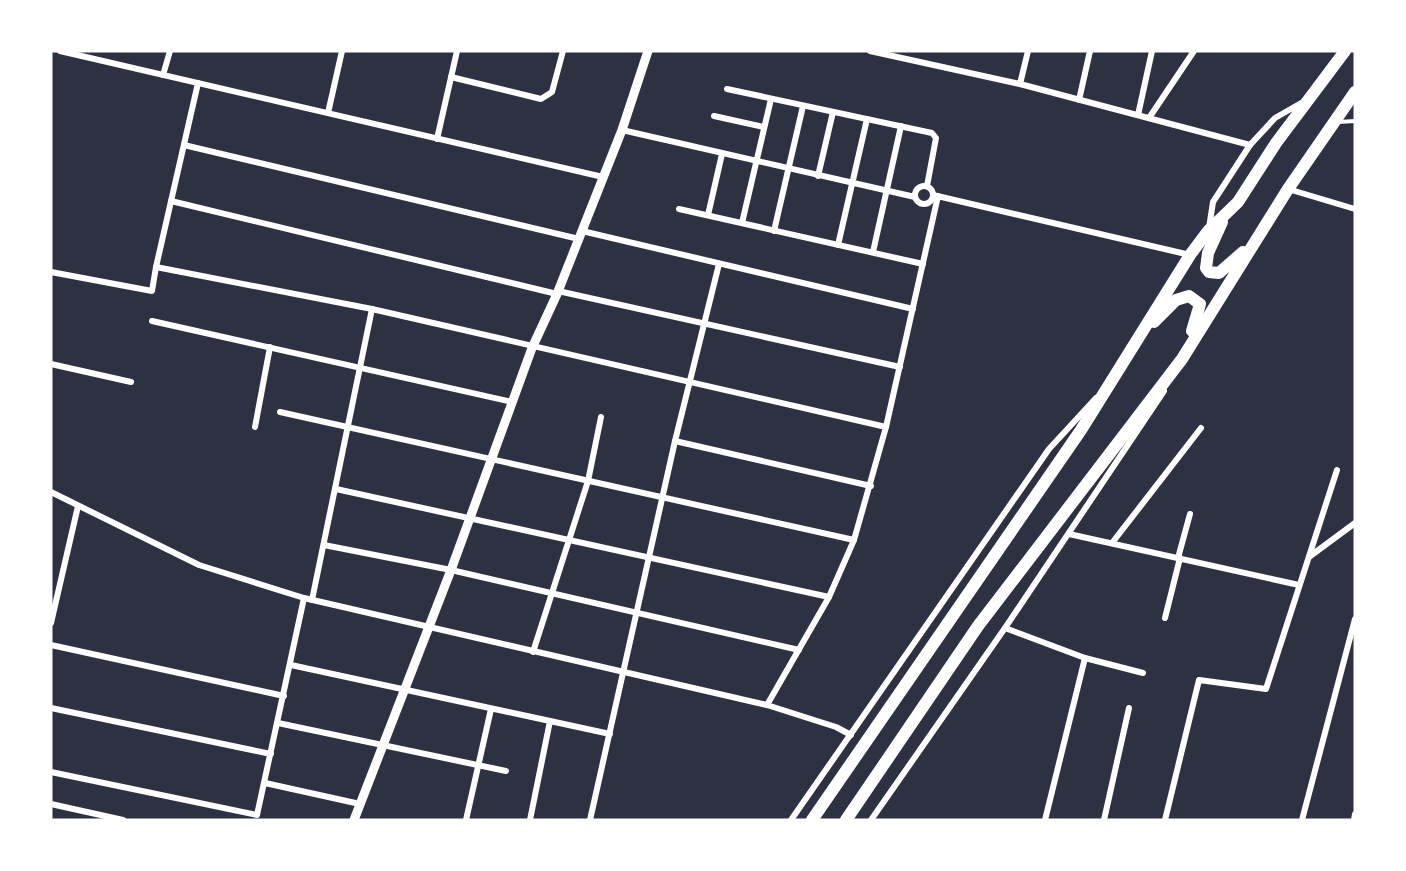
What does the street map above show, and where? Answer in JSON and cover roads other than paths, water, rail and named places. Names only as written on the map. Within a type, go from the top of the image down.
[{"type":"highway","points":[[812,820],[1081,430],[1190,255],[1209,231],[1238,202],[1276,143],[1345,51]]},
{"type":"highway","points":[[846,820],[978,626],[1182,359],[1288,189],[1355,92]]},
{"type":"highway","points":[[1224,217],[1205,264],[1209,272],[1219,273],[1255,241]]},
{"type":"highway","points":[[1140,335],[1176,300],[1184,296],[1194,297],[1200,304],[1199,314],[1182,359]]},
{"type":"street","points":[[60,51],[603,177]]},
{"type":"street","points":[[164,75],[170,51]]},
{"type":"street","points":[[328,113],[342,51]]},
{"type":"street","points":[[436,139],[457,51]]},
{"type":"street","points":[[451,77],[541,99],[552,92],[563,51]]},
{"type":"street","points":[[354,820],[451,570],[532,348],[622,130],[648,51]]},
{"type":"street","points":[[870,51],[1020,84],[1250,146]]},
{"type":"street","points":[[1020,84],[1028,51]]},
{"type":"street","points":[[1079,99],[1090,51]]},
{"type":"street","points":[[1137,115],[1152,51]]},
{"type":"street","points":[[1149,118],[1194,51]]},
{"type":"street","points":[[51,272],[152,291],[198,83]]},
{"type":"street","points":[[727,89],[935,135],[927,186]]},
{"type":"street","points":[[742,223],[771,99]]},
{"type":"street","points":[[1209,231],[1213,201],[1250,146],[1275,118],[1309,99]]},
{"type":"street","points":[[774,231],[803,106]]},
{"type":"street","points":[[818,176],[833,112]]},
{"type":"street","points":[[714,116],[764,127]]},
{"type":"street","points":[[838,245],[867,119]]},
{"type":"street","points":[[873,252],[901,126]]},
{"type":"street","points":[[622,130],[915,197],[923,205],[936,196]]},
{"type":"street","points":[[184,145],[913,309]]},
{"type":"street","points":[[708,215],[722,154]]},
{"type":"street","points":[[927,186],[936,196],[1190,255]]},
{"type":"street","points":[[915,197],[916,189],[927,186]]},
{"type":"street","points":[[1288,189],[1355,209]]},
{"type":"street","points":[[767,705],[829,597],[854,540],[886,427],[924,264],[936,196]]},
{"type":"street","points":[[171,201],[557,292],[900,367]]},
{"type":"street","points":[[679,208],[924,264]]},
{"type":"street","points":[[590,820],[675,441],[719,264]]},
{"type":"street","points":[[156,267],[372,309],[532,348],[886,427]]},
{"type":"street","points":[[312,600],[372,309]]},
{"type":"street","points":[[152,321],[512,402]]},
{"type":"street","points":[[255,427],[270,347]]},
{"type":"street","points":[[871,820],[1154,410],[1182,359]]},
{"type":"street","points":[[51,364],[131,382]]},
{"type":"street","points":[[790,820],[1050,449],[1111,382]]},
{"type":"street","points":[[280,412],[854,540]]},
{"type":"street","points":[[533,652],[554,594],[588,481],[601,417]]},
{"type":"street","points":[[1112,543],[1201,428]]},
{"type":"street","points":[[675,441],[871,486]]},
{"type":"street","points":[[1165,820],[1199,680],[1266,689],[1337,470]]},
{"type":"street","points":[[336,489],[829,597]]},
{"type":"street","points":[[51,492],[199,565],[304,598],[624,674],[767,705],[836,727],[851,735]]},
{"type":"street","points":[[51,623],[78,506]]},
{"type":"street","points":[[1165,618],[1190,514]]},
{"type":"street","points":[[1308,557],[1355,523]]},
{"type":"street","points":[[1069,534],[1299,585]]},
{"type":"street","points":[[324,545],[451,570],[799,650]]},
{"type":"street","points":[[51,772],[258,815],[304,598]]},
{"type":"street","points":[[1302,820],[1355,619]]},
{"type":"street","points":[[1005,628],[1084,658],[1143,673]]},
{"type":"street","points":[[51,645],[284,696]]},
{"type":"street","points":[[1045,820],[1084,658]]},
{"type":"street","points":[[291,665],[610,734]]},
{"type":"street","points":[[51,708],[271,754]]},
{"type":"street","points":[[1104,820],[1130,708]]},
{"type":"street","points":[[466,820],[491,709]]},
{"type":"street","points":[[530,820],[550,721]]},
{"type":"street","points":[[278,723],[506,771]]},
{"type":"street","points":[[265,783],[360,804]]},
{"type":"street","points":[[51,804],[123,820]]},
{"type":"street","points":[[1354,820],[1355,814]]},
{"type":"lane","points":[[1335,122],[1355,121]]}]
